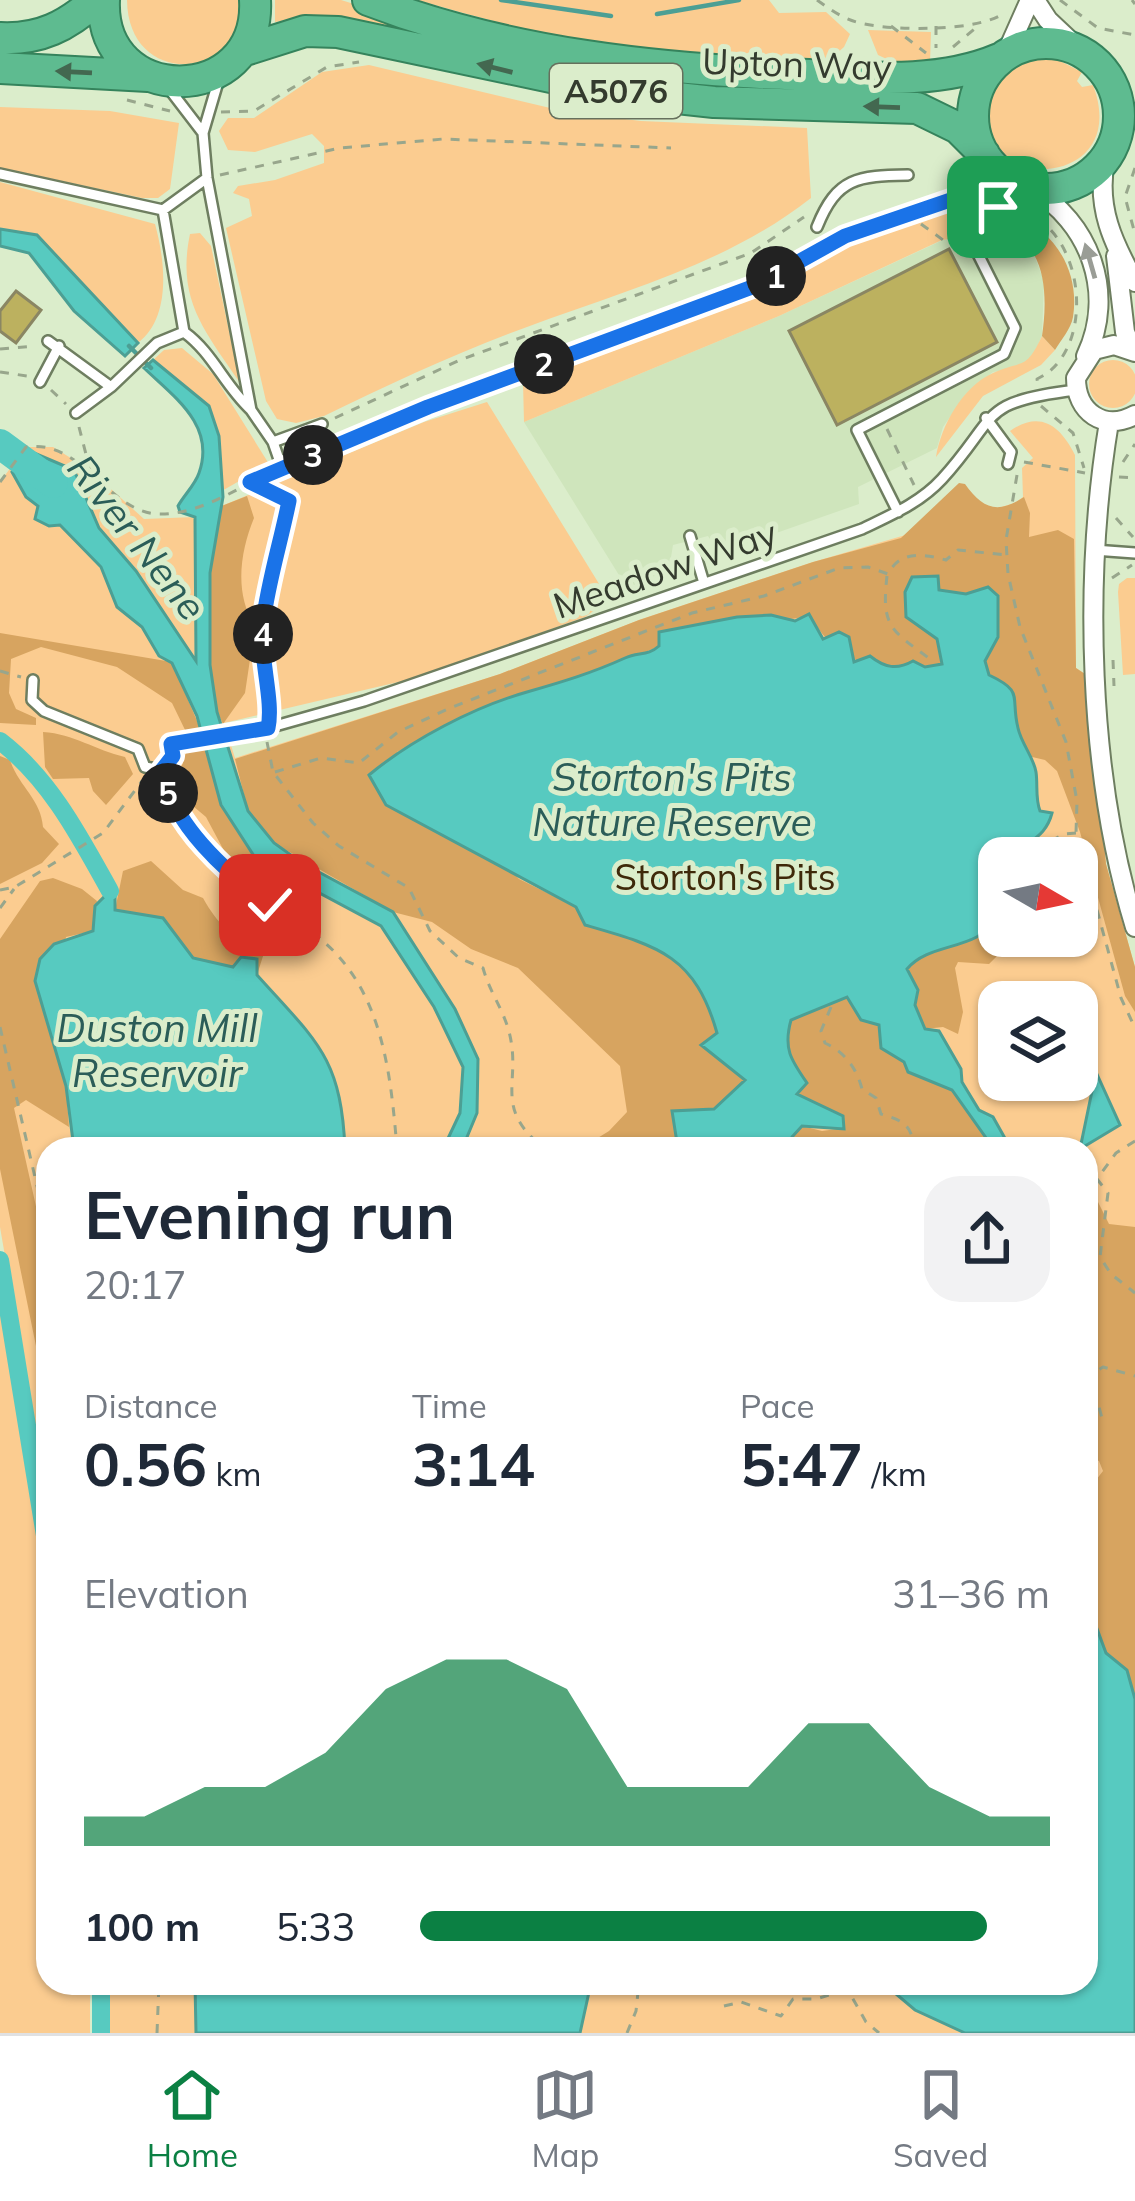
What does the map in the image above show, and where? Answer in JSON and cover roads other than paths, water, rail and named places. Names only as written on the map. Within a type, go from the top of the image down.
[{"type":"highway","points":[[0,38],[22,39],[68,25],[100,0],[115,47],[152,78]]},
{"type":"highway","points":[[231,61],[255,0]]},
{"type":"highway","name":"Upton Way","points":[[368,0],[466,31],[627,63],[736,73],[975,69],[1003,57]]},
{"type":"highway","name":"Upton Way","points":[[152,78],[195,82],[231,61],[305,31],[338,32],[532,77],[622,92],[714,102],[917,108],[958,128],[993,165]]},
{"type":"highway","points":[[1083,52],[1101,66],[1119,102],[1123,150],[1072,185],[1031,188],[993,165],[976,138],[974,104],[987,72],[1003,57],[1042,42],[1083,52],[1135,73]]},
{"type":"highway","points":[[0,68],[152,78]]},
{"type":"street","points":[[1003,57],[1025,1],[1083,52]]},
{"type":"street","points":[[1123,150],[1104,212],[1115,246],[1135,282]]},
{"type":"street","points":[[1031,188],[1070,216],[1088,252],[1100,313],[1076,378],[1084,409],[1109,422],[1135,415]]},
{"type":"street","points":[[1115,246],[1125,332],[1134,351]]},
{"type":"street","points":[[1086,356],[1114,345],[1134,351]]},
{"type":"street","points":[[1109,422],[1094,550],[1102,760],[1113,835],[1135,927]]},
{"type":"lane","points":[[231,61],[203,133],[207,178],[251,410]]},
{"type":"lane","points":[[152,78],[203,133]]},
{"type":"lane","points":[[485,386],[755,286],[845,236],[962,196],[993,165]]},
{"type":"lane","points":[[0,175],[163,210],[207,178]]},
{"type":"lane","points":[[817,227],[835,191],[851,181],[908,175]]},
{"type":"lane","points":[[163,210],[184,332],[206,348],[228,389],[251,410],[273,442],[283,468]]},
{"type":"lane","points":[[898,512],[857,430],[1004,354],[1015,328],[978,254]]},
{"type":"lane","points":[[76,413],[157,343],[184,332]]},
{"type":"lane","points":[[40,382],[53,343],[111,387]]},
{"type":"lane","name":"Meadow Way","points":[[156,770],[173,756],[171,744],[268,728],[418,683],[898,512],[941,480],[986,418],[1020,399],[1076,390]]},
{"type":"lane","points":[[986,418],[1011,452],[1008,464]]},
{"type":"lane","points":[[273,442],[322,424]]},
{"type":"lane","points":[[691,536],[704,583]]},
{"type":"lane","points":[[1094,550],[1135,554]]},
{"type":"lane","points":[[33,680],[32,700],[44,711],[138,749],[140,763],[156,770],[215,860]]},
{"type":"water","points":[[0,229],[37,235],[138,343],[125,356],[74,311],[29,253],[0,246]]},
{"type":"water","points":[[153,360],[209,406],[219,436],[223,497],[210,573],[210,665],[217,712],[248,811],[274,843],[302,863],[393,912],[455,1009],[478,1059],[477,1113],[467,1137],[449,1137],[460,1113],[463,1067],[434,1007],[381,926],[256,859],[221,805],[197,716],[172,663],[159,656],[142,627],[117,607],[101,567],[60,525],[35,519],[38,506],[26,497],[12,472],[32,452],[74,470],[99,528],[136,571],[196,661],[195,517],[180,512],[178,506],[199,473],[202,440],[189,413],[144,368]]},
{"type":"water","name":"Storton's Pits Nature Reserve","points":[[938,576],[939,590],[966,594],[988,587],[998,596],[998,637],[985,661],[989,675],[1012,691],[1020,734],[1035,767],[1040,811],[1052,813],[1036,837],[978,837],[978,936],[928,954],[907,969],[918,990],[915,1005],[925,1029],[939,1031],[979,1110],[993,1117],[1004,1137],[985,1137],[952,1090],[908,1072],[904,1062],[881,1048],[879,1025],[861,1020],[847,997],[791,1020],[788,1039],[793,1061],[807,1083],[797,1094],[843,1116],[844,1129],[802,1126],[792,1137],[676,1137],[672,1111],[714,1109],[745,1080],[701,1045],[717,1033],[708,1007],[685,970],[653,948],[585,925],[576,907],[386,805],[369,775],[423,737],[486,706],[651,651],[659,646],[659,632],[737,617],[771,615],[795,621],[809,614],[823,639],[839,632],[849,637],[854,662],[870,656],[891,666],[913,661],[925,667],[942,664],[937,639],[906,617],[905,592],[912,577]]},
{"type":"water","name":"Duston Mill Reservoir","points":[[110,891],[115,894],[115,910],[163,918],[193,958],[233,967],[241,957],[257,959],[257,975],[310,1035],[331,1070],[344,1137],[72,1137],[66,1086],[35,981],[40,959],[54,944],[93,931],[95,906]]},
{"type":"water","points":[[1098,1076],[1120,1125],[1098,1137],[1082,1137],[1090,1101],[1098,1101]]},
{"type":"water","points":[[1098,1631],[1106,1653],[1127,1670],[1135,1699],[1135,2033],[965,2033],[915,2010],[897,1995],[1098,1995]]},
{"type":"water","points":[[195,1995],[588,1995],[580,2033],[196,2033]]},
{"type":"waterway","points":[[501,0],[611,16]]},
{"type":"waterway","points":[[657,14],[739,0]]},
{"type":"waterway","points":[[129,346],[151,368]]},
{"type":"waterway","name":"River Nene","points":[[0,444],[53,483]]},
{"type":"waterway","points":[[0,741],[49,791],[110,891]]},
{"type":"waterway","points":[[0,1260],[36,1480]]},
{"type":"waterway","points":[[101,1995],[101,2033]]},
{"type":"park label","name":"Storton's Pits","points":[[725,877]]}]
